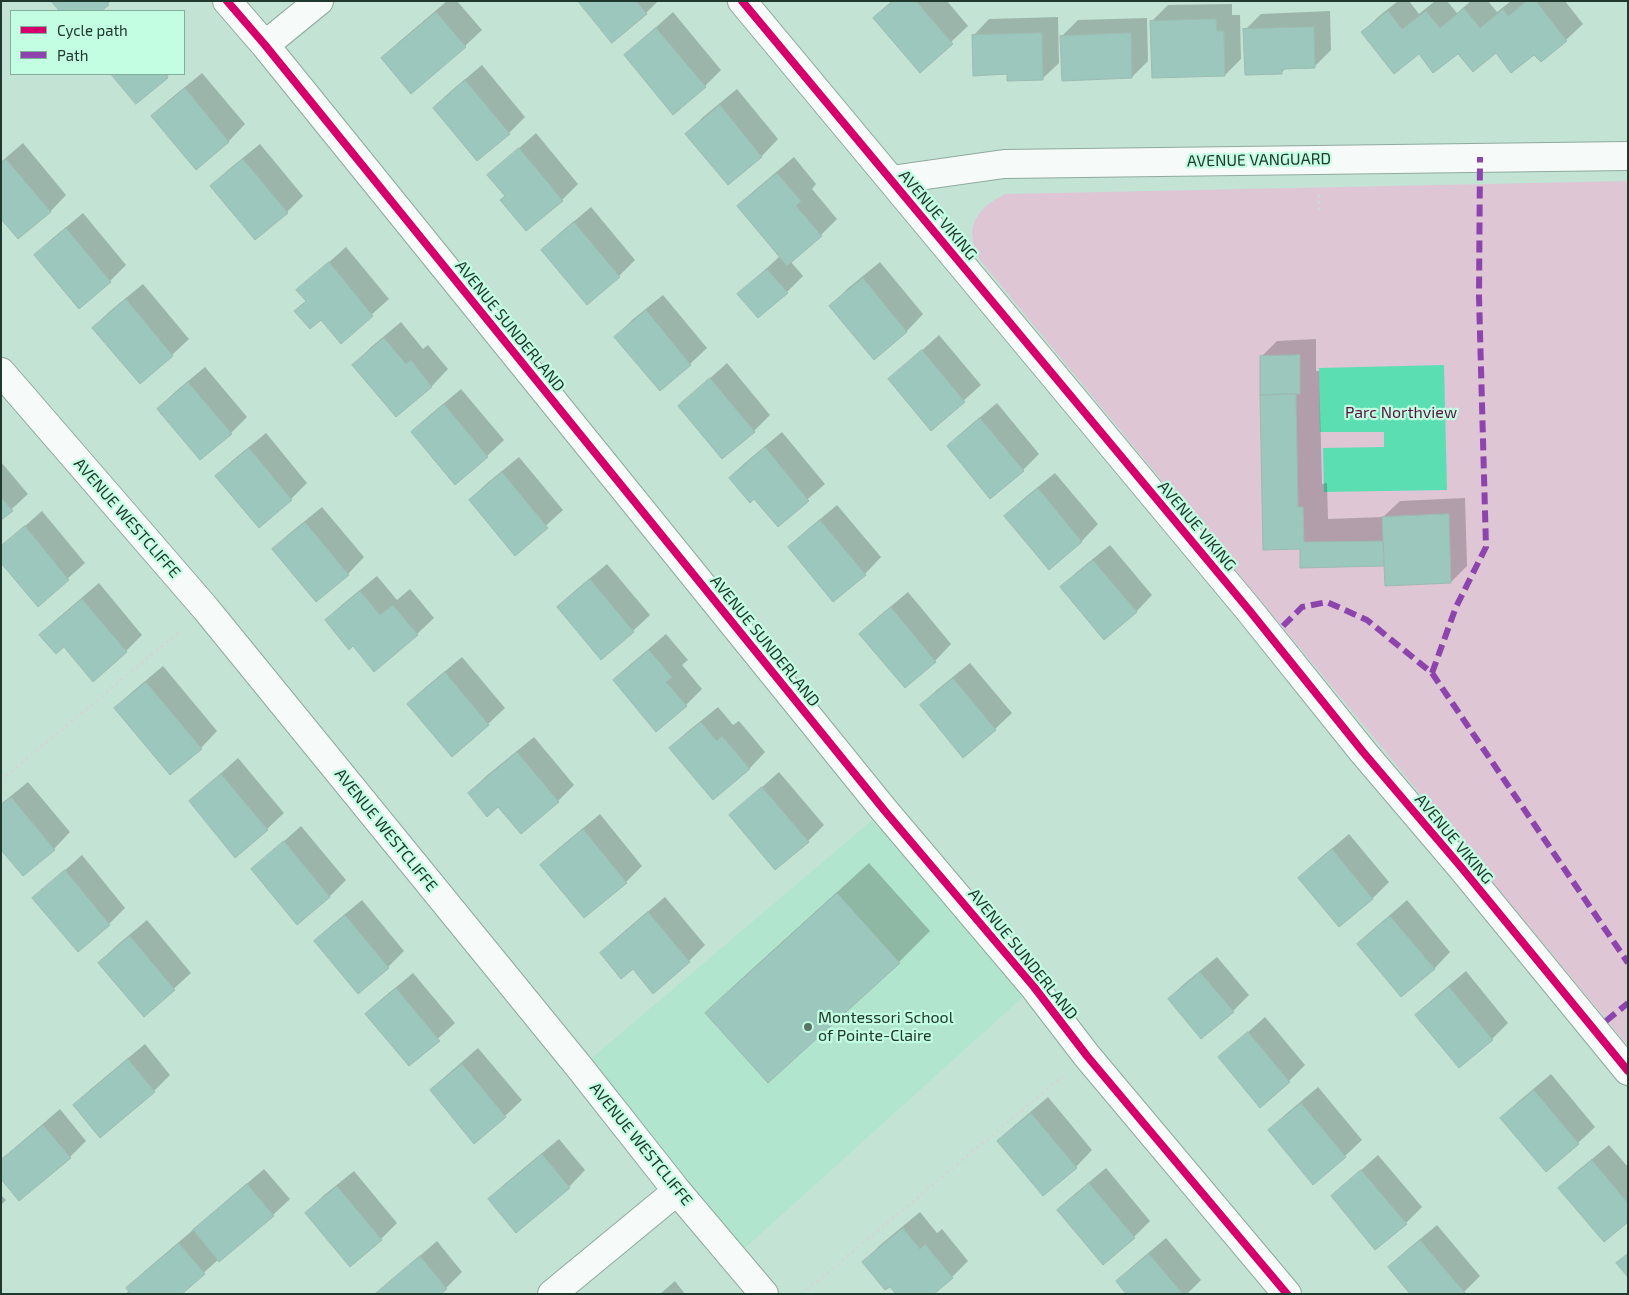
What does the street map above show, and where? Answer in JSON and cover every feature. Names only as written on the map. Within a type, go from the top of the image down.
[{"type":"street","name":"AVENUE SUNDERLAND","points":[[227,1],[265,45],[884,810],[1034,987],[1087,1056],[1288,1294]]},
{"type":"street","points":[[265,45],[319,1]]},
{"type":"street","name":"AVENUE VIKING","points":[[742,1],[1231,588],[1363,752],[1461,867],[1628,1071]]},
{"type":"street","name":"AVENUE VANGUARD","points":[[891,180],[1004,164],[1628,156]]},
{"type":"street","name":"AVENUE WESTCLIFFE","points":[[1,372],[206,609],[677,1190],[764,1294]]},
{"type":"street","points":[[552,1294],[677,1190]]},
{"type":"path","points":[[1319,185],[1319,210]]},
{"type":"path","points":[[1,780],[179,632]]},
{"type":"path","points":[[802,1294],[1070,1070]]},
{"type":"shaded area","points":[[1444,365],[1447,490],[1324,492],[1323,448],[1384,447],[1384,432],[1320,432],[1319,368]]},
{"type":"shaded area","name":"Montessori School of Pointe-Claire","points":[[884,810],[1034,987],[734,1258],[580,1068]]},
{"type":"green space","name":"Parc Northview","points":[[1628,181],[1628,1046],[980,260],[972,233],[976,218],[980,212],[999,197],[1006,194]]},
{"type":"building","points":[[51,1],[106,1],[109,5],[102,10],[59,10]]},
{"type":"building","points":[[578,1],[636,1],[647,14],[612,43]]},
{"type":"building","points":[[893,1],[916,1],[953,44],[920,73],[873,18]]},
{"type":"building","points":[[1527,1],[1536,1],[1567,41],[1541,62],[1534,55],[1511,73],[1496,53],[1473,72],[1458,54],[1433,73],[1419,54],[1394,74],[1361,32],[1388,11],[1402,29],[1426,11],[1440,28],[1464,8],[1480,28],[1503,9],[1508,16]]},
{"type":"building","points":[[436,12],[466,47],[411,94],[381,58]]},
{"type":"building","points":[[1216,19],[1217,31],[1224,31],[1225,76],[1152,78],[1150,21]]},
{"type":"building","points":[[1314,27],[1315,68],[1282,69],[1282,74],[1245,75],[1243,29]]},
{"type":"building","points":[[656,28],[706,87],[673,115],[624,55]]},
{"type":"building","points":[[1042,33],[1043,80],[1007,81],[1007,74],[973,76],[972,35]]},
{"type":"building","points":[[1131,33],[1132,78],[1062,81],[1060,36]]},
{"type":"building","points":[[112,75],[166,75],[168,78],[136,104]]},
{"type":"building","points":[[465,80],[510,134],[477,161],[433,108]]},
{"type":"building","points":[[185,88],[229,142],[196,170],[151,116]]},
{"type":"building","points":[[720,105],[762,157],[728,185],[685,134]]},
{"type":"building","points":[[519,148],[563,201],[526,231],[500,200],[505,196],[487,175]]},
{"type":"building","points":[[6,159],[51,212],[18,239],[1,219],[1,163]]},
{"type":"building","points":[[243,159],[288,213],[255,240],[210,186]]},
{"type":"building","points":[[777,173],[801,201],[796,206],[822,236],[787,266],[737,206]]},
{"type":"building","points":[[574,222],[620,277],[587,305],[541,250]]},
{"type":"building","points":[[66,228],[111,282],[79,309],[34,255]]},
{"type":"building","points":[[329,262],[373,316],[341,344],[321,320],[310,329],[294,311],[306,301],[296,290]]},
{"type":"building","points":[[767,269],[788,293],[758,318],[737,294]]},
{"type":"building","points":[[863,278],[907,332],[874,360],[829,306]]},
{"type":"building","points":[[126,299],[173,356],[140,384],[92,328]]},
{"type":"building","points":[[646,310],[691,365],[660,391],[614,337]]},
{"type":"building","points":[[384,338],[406,364],[411,360],[432,387],[396,417],[352,365]]},
{"type":"building","points":[[922,350],[965,402],[931,431],[888,379]]},
{"type":"building","points":[[1300,355],[1300,394],[1260,395],[1260,356]]},
{"type":"building","points":[[710,378],[755,432],[722,459],[678,406]]},
{"type":"building","points":[[188,382],[232,434],[200,460],[157,409]]},
{"type":"building","points":[[1296,394],[1298,507],[1303,507],[1304,542],[1383,541],[1384,566],[1300,568],[1300,549],[1263,550],[1260,395]]},
{"type":"building","points":[[444,404],[488,457],[455,485],[411,432]]},
{"type":"building","points":[[980,418],[1024,471],[990,499],[947,446]]},
{"type":"building","points":[[765,447],[809,501],[778,527],[754,499],[750,503],[729,478]]},
{"type":"building","points":[[249,448],[292,500],[259,528],[215,476]]},
{"type":"building","points":[[502,472],[548,528],[515,556],[469,500]]},
{"type":"building","points":[[1038,488],[1082,542],[1049,570],[1004,516]]},
{"type":"building","points":[[1,497],[13,511],[1,520]]},
{"type":"building","points":[[1449,514],[1451,583],[1385,586],[1382,517]]},
{"type":"building","points":[[820,520],[866,575],[833,602],[788,547]]},
{"type":"building","points":[[305,522],[349,575],[316,602],[272,549]]},
{"type":"building","points":[[25,526],[69,580],[38,607],[1,563],[1,546]]},
{"type":"building","points":[[1093,560],[1137,612],[1104,640],[1060,587]]},
{"type":"building","points":[[590,579],[634,632],[601,660],[557,607]]},
{"type":"building","points":[[360,591],[380,615],[393,605],[418,635],[374,672],[353,646],[349,650],[325,620]]},
{"type":"building","points":[[82,599],[127,652],[93,682],[64,647],[56,654],[39,635]]},
{"type":"building","points":[[891,607],[936,662],[905,688],[859,634]]},
{"type":"building","points":[[649,650],[672,677],[666,682],[687,706],[656,732],[613,680]]},
{"type":"building","points":[[445,672],[489,725],[452,757],[407,704]]},
{"type":"building","points":[[953,678],[996,730],[963,758],[920,705]]},
{"type":"building","points":[[146,682],[202,749],[170,775],[114,708]]},
{"type":"building","points":[[701,722],[717,741],[722,736],[750,769],[713,800],[669,748]]},
{"type":"building","points":[[517,752],[559,802],[521,834],[498,807],[487,817],[468,793]]},
{"type":"building","points":[[221,774],[268,830],[235,858],[189,801]]},
{"type":"building","points":[[762,787],[809,842],[775,870],[729,815]]},
{"type":"building","points":[[11,797],[55,850],[23,876],[1,850],[1,805]]},
{"type":"building","points":[[583,829],[627,883],[584,918],[540,865]]},
{"type":"building","points":[[284,841],[330,897],[297,925],[251,869]]},
{"type":"building","points":[[1332,849],[1373,899],[1339,927],[1298,878]]},
{"type":"building","points":[[65,870],[110,925],[78,952],[32,898]]},
{"type":"building","points":[[837,893],[900,963],[768,1083],[705,1013]]},
{"type":"building","points":[[648,912],[690,962],[653,994],[633,969],[621,979],[600,953]]},
{"type":"building","points":[[345,915],[389,968],[358,994],[314,941]]},
{"type":"building","points":[[1390,916],[1435,969],[1401,997],[1357,944]]},
{"type":"building","points":[[130,936],[175,990],[144,1017],[98,963]]},
{"type":"building","points":[[1200,972],[1234,1012],[1201,1039],[1168,999]]},
{"type":"building","points":[[1449,987],[1493,1040],[1459,1068],[1415,1015]]},
{"type":"building","points":[[396,988],[440,1041],[409,1066],[365,1014]]},
{"type":"building","points":[[1248,1032],[1290,1082],[1260,1108],[1218,1057]]},
{"type":"building","points":[[128,1059],[155,1092],[100,1138],[73,1105]]},
{"type":"building","points":[[462,1064],[506,1117],[474,1144],[430,1090]]},
{"type":"building","points":[[1534,1090],[1579,1144],[1546,1172],[1500,1118]]},
{"type":"building","points":[[1301,1103],[1346,1157],[1313,1185],[1268,1130]]},
{"type":"building","points":[[1031,1113],[1077,1168],[1043,1196],[997,1141]]},
{"type":"building","points":[[43,1125],[71,1158],[19,1201],[1,1179],[1,1160]]},
{"type":"building","points":[[542,1154],[570,1188],[516,1233],[488,1199]]},
{"type":"building","points":[[1592,1160],[1628,1203],[1628,1222],[1604,1242],[1558,1188]]},
{"type":"building","points":[[1361,1170],[1407,1224],[1375,1250],[1331,1196]]},
{"type":"building","points":[[1089,1183],[1135,1238],[1103,1265],[1057,1210]]},
{"type":"building","points":[[247,1184],[274,1216],[219,1262],[193,1230]]},
{"type":"building","points":[[337,1186],[382,1240],[350,1267],[305,1213]]},
{"type":"building","points":[[903,1228],[920,1249],[925,1244],[953,1278],[934,1294],[896,1294],[890,1287],[885,1290],[862,1262]]},
{"type":"building","points":[[1420,1240],[1464,1294],[1410,1294],[1388,1267]]},
{"type":"building","points":[[179,1243],[205,1274],[182,1294],[131,1294],[126,1288]]},
{"type":"building","points":[[1149,1254],[1183,1294],[1126,1294],[1116,1281]]},
{"type":"building","points":[[1628,1254],[1628,1277],[1616,1263]]},
{"type":"building","points":[[420,1256],[447,1289],[441,1294],[375,1294]]},
{"type":"marked path","points":[[1432,673],[1456,607],[1486,547],[1479,297],[1480,157]]},
{"type":"marked path","points":[[1283,626],[1302,607],[1327,602],[1367,620],[1432,673],[1628,963]]},
{"type":"marked path","points":[[1606,1021],[1628,1003]]},
{"type":"cycle path","points":[[227,1],[265,45],[884,810],[1034,987],[1087,1056],[1287,1294]]},
{"type":"cycle path","points":[[742,1],[1249,610],[1363,752],[1461,867],[1628,1071]]},
{"type":"place","name":"Montessori School of Pointe-Claire","points":[[808,1027]]}]
